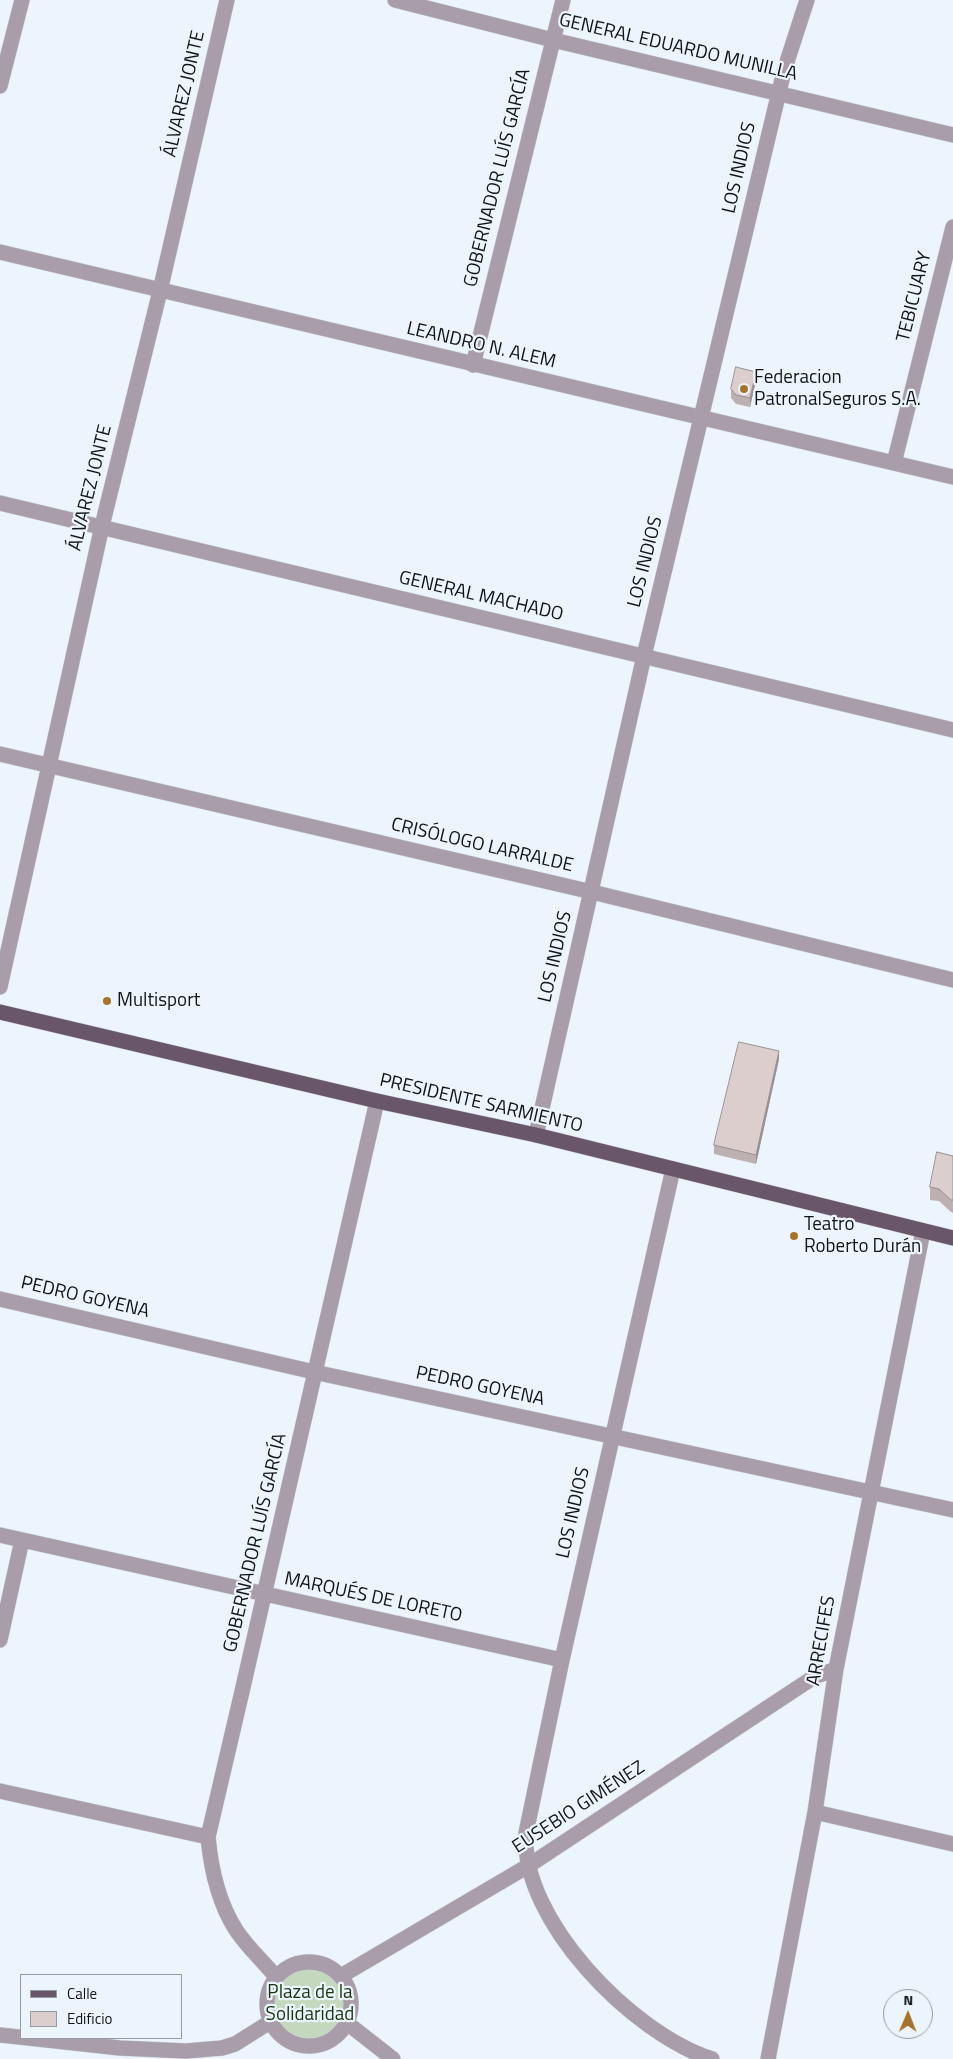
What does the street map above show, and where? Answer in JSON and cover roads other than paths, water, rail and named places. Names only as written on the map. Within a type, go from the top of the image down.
[{"type":"main road","name":"PRESIDENTE SARMIENTO","points":[[0,1012],[377,1101],[536,1135],[953,1238]]},
{"type":"street","points":[[0,86],[22,0]]},
{"type":"street","name":"ÁLVAREZ JONTE","points":[[0,987],[102,526],[160,291],[227,0]]},
{"type":"street","name":"GENERAL EDUARDO MUNILLA","points":[[395,0],[553,40],[779,92],[953,135]]},
{"type":"street","name":"GOBERNADOR LUÍS GARCÍA","points":[[473,365],[563,0]]},
{"type":"street","name":"LOS INDIOS","points":[[536,1135],[644,656],[784,71],[807,0]]},
{"type":"street","name":"TEBICUARY","points":[[894,463],[953,227]]},
{"type":"street","name":"LEANDRO N. ALEM","points":[[0,252],[953,477]]},
{"type":"street","name":"GENERAL MACHADO","points":[[0,503],[953,730]]},
{"type":"street","name":"CRISÓLOGO LARRALDE","points":[[0,754],[592,892],[953,980]]},
{"type":"street","name":"GOBERNADOR LUÍS GARCÍA","points":[[276,1977],[236,1929],[224,1907],[211,1864],[208,1837],[266,1595],[314,1372],[377,1101]]},
{"type":"street","name":"LOS INDIOS","points":[[673,1169],[562,1660],[526,1833],[525,1849],[528,1866],[536,1887],[561,1934],[580,1961],[619,2004],[645,2024],[674,2043],[712,2059]]},
{"type":"street","name":"ARRECIFES","points":[[768,2059],[815,1812],[836,1669],[923,1231]]},
{"type":"street","name":"PEDRO GOYENA","points":[[0,1299],[314,1372],[953,1510]]},
{"type":"street","name":"MARQUÉS DE LORETO","points":[[0,1535],[562,1660]]},
{"type":"street","points":[[0,1640],[22,1540]]},
{"type":"street","name":"EUSEBIO GIMÉNEZ","points":[[341,1976],[528,1866],[814,1677],[836,1669]]},
{"type":"street","points":[[0,1791],[208,1837]]},
{"type":"street","points":[[815,1812],[953,1844]]},
{"type":"street","points":[[301,1962],[316,1962],[330,1967],[341,1976],[348,1987],[351,2011],[347,2023],[339,2034],[328,2042],[315,2046],[301,2046],[283,2037],[270,2022],[267,1998],[270,1987],[276,1977],[288,1967],[301,1962]]},
{"type":"street","points":[[32,2039],[161,2055],[222,2048],[243,2040],[270,2022]]},
{"type":"street","points":[[347,2023],[393,2059]]},
{"type":"street","points":[[0,2035],[20,2037]]},
{"type":"place","name":"Federacion PatronalSeguros S.A.","points":[[744,389]]},
{"type":"place","name":"Multisport","points":[[107,1001]]},
{"type":"place","name":"Teatro Roberto Durán","points":[[794,1236]]},
{"type":"park label","name":"Plaza de la Solidaridad","points":[[310,2004]]}]
